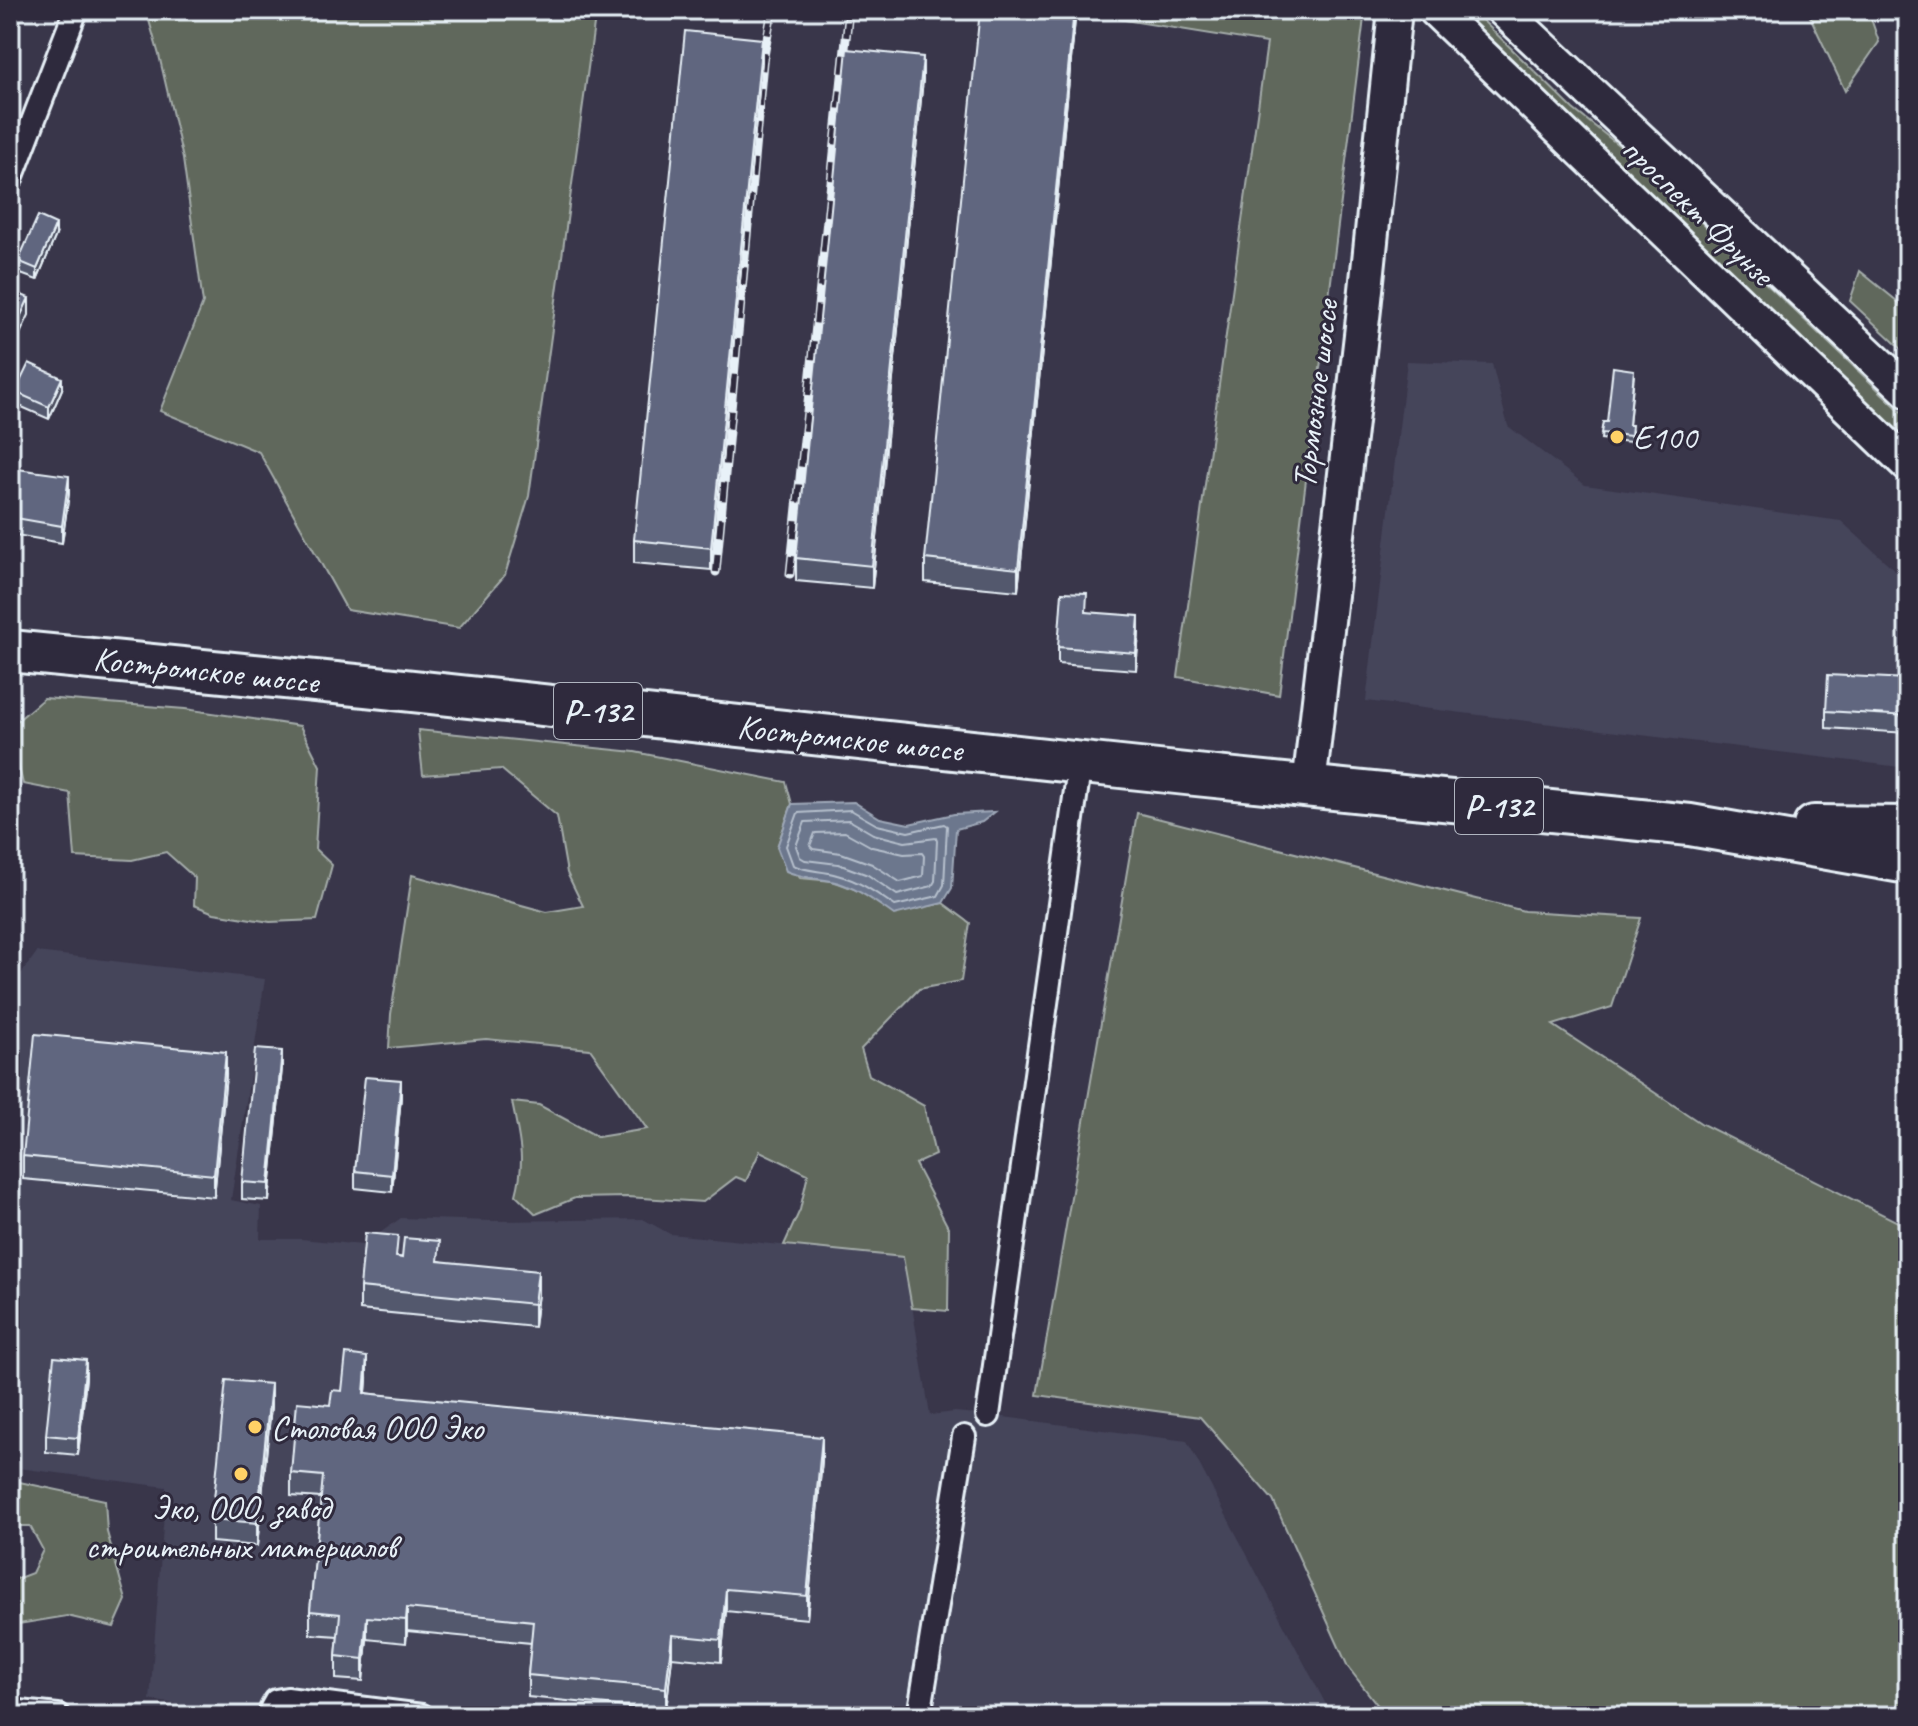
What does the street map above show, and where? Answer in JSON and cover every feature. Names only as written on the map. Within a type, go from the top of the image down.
[{"type":"highway","name":"Костромское шоссе","points":[[10,651],[1690,825]]},
{"type":"highway","name":"Р-132","points":[[1690,825],[1908,827]]},
{"type":"highway","name":"Р-132","points":[[1690,825],[1908,863]]},
{"type":"main road","name":"Тормозное шоссе","points":[[1309,786],[1395,10]]},
{"type":"main road","name":"проспект Фрунзе","points":[[1435,10],[1908,465]]},
{"type":"main road","name":"проспект Фрунзе","points":[[1503,10],[1908,391]]},
{"type":"street","points":[[10,181],[76,10]]},
{"type":"street","points":[[988,1415],[1080,762]]},
{"type":"street","points":[[919,1716],[964,1437]]},
{"type":"street","points":[[271,1716],[276,1701],[287,1699],[422,1716]]},
{"type":"street","points":[[10,1711],[58,1716]]},
{"type":"shaded area","points":[[1407,361],[1492,364],[1508,426],[1585,485],[1841,521],[1908,582],[1908,768],[1366,701]]},
{"type":"shaded area","points":[[37,952],[265,979],[231,1200],[261,1206],[260,1239],[363,1245],[401,1218],[491,1221],[643,1219],[670,1234],[904,1257],[930,1415],[955,1412],[988,1415],[1187,1441],[1332,1716],[252,1716],[150,1700],[166,1487],[10,1467],[10,989]]},
{"type":"green space","points":[[146,10],[596,10],[529,496],[505,575],[459,628],[347,610],[259,452],[160,411],[203,303],[183,159]]},
{"type":"green space","points":[[1114,10],[1365,10],[1279,695],[1178,677],[1267,43],[1112,18]]},
{"type":"green space","points":[[1461,10],[1472,10],[1573,109],[1626,151],[1908,418],[1908,442],[1518,67]]},
{"type":"green space","points":[[1807,10],[1868,10],[1879,42],[1845,91]]},
{"type":"green space","points":[[1860,271],[1908,310],[1908,355],[1850,301]]},
{"type":"green space","points":[[44,698],[185,709],[300,726],[320,766],[315,849],[332,865],[317,920],[270,922],[214,913],[194,905],[195,878],[166,852],[132,860],[75,857],[70,793],[23,784],[10,730]]},
{"type":"green space","points":[[418,730],[635,752],[786,782],[792,804],[777,847],[800,878],[833,881],[862,892],[894,914],[943,903],[970,923],[961,981],[919,989],[861,1049],[869,1075],[924,1106],[935,1155],[915,1164],[949,1229],[948,1311],[912,1308],[903,1257],[784,1245],[800,1210],[808,1174],[760,1151],[746,1181],[736,1177],[703,1202],[627,1197],[575,1198],[536,1214],[516,1195],[521,1159],[512,1102],[539,1105],[598,1137],[647,1129],[590,1049],[486,1039],[389,1048],[391,1014],[412,875],[547,912],[583,906],[567,873],[557,816],[501,769],[423,775]]},
{"type":"green space","points":[[1137,813],[1524,911],[1641,918],[1612,1007],[1553,1025],[1702,1124],[1908,1227],[1908,1716],[1386,1716],[1348,1667],[1273,1500],[1200,1417],[1037,1395]]},
{"type":"green space","points":[[10,1480],[105,1500],[107,1532],[126,1600],[114,1627],[67,1616],[19,1624],[10,1610],[11,1581],[32,1573],[43,1550],[30,1526],[10,1526]]},
{"type":"water","points":[[854,802],[880,818],[909,824],[954,814],[995,812],[982,822],[956,829],[952,888],[943,903],[894,915],[848,886],[786,871],[777,847],[792,804]]},
{"type":"building","points":[[980,10],[1074,10],[1018,569],[925,559]]},
{"type":"building","points":[[685,31],[762,39],[711,548],[634,540]]},
{"type":"building","points":[[847,49],[923,57],[872,566],[796,558]]},
{"type":"building","points":[[38,216],[56,224],[37,269],[18,261]]},
{"type":"building","points":[[10,290],[29,298],[10,338]]},
{"type":"building","points":[[29,363],[62,378],[49,407],[15,392]]},
{"type":"building","points":[[1613,367],[1634,370],[1629,425],[1632,425],[1631,436],[1601,433],[1603,422],[1607,422]]},
{"type":"building","points":[[10,468],[69,476],[62,526],[10,517]]},
{"type":"building","points":[[1062,592],[1087,593],[1086,612],[1139,616],[1136,653],[1058,647]]},
{"type":"building","points":[[1828,675],[1908,679],[1908,716],[1826,711]]},
{"type":"building","points":[[35,1034],[226,1052],[214,1175],[23,1156]]},
{"type":"building","points":[[255,1049],[282,1051],[269,1184],[242,1182]]},
{"type":"building","points":[[365,1077],[401,1080],[392,1175],[355,1171]]},
{"type":"building","points":[[365,1233],[398,1236],[396,1257],[402,1258],[404,1238],[440,1241],[438,1261],[538,1271],[534,1304],[360,1287]]},
{"type":"building","points":[[346,1354],[367,1357],[364,1393],[822,1437],[807,1596],[726,1589],[721,1640],[672,1635],[666,1688],[528,1675],[533,1621],[407,1608],[406,1620],[367,1617],[363,1659],[336,1656],[340,1614],[310,1611],[323,1476],[291,1473],[297,1402],[330,1405],[332,1390],[342,1391]]},
{"type":"building","points":[[54,1357],[86,1360],[78,1438],[46,1435]]},
{"type":"building","name":"Эко, ООО, завод строительных материалов","points":[[226,1380],[271,1384],[257,1523],[212,1519]]},
{"type":"railway","points":[[716,572],[763,62],[772,10]]},
{"type":"railway","points":[[790,574],[849,10]]},
{"type":"place","name":"E100","points":[[1617,437]]},
{"type":"place","name":"Столовая ООО Эко","points":[[255,1427]]},
{"type":"place","name":"Эко, ООО, завод строительных материалов","points":[[241,1474]]}]
